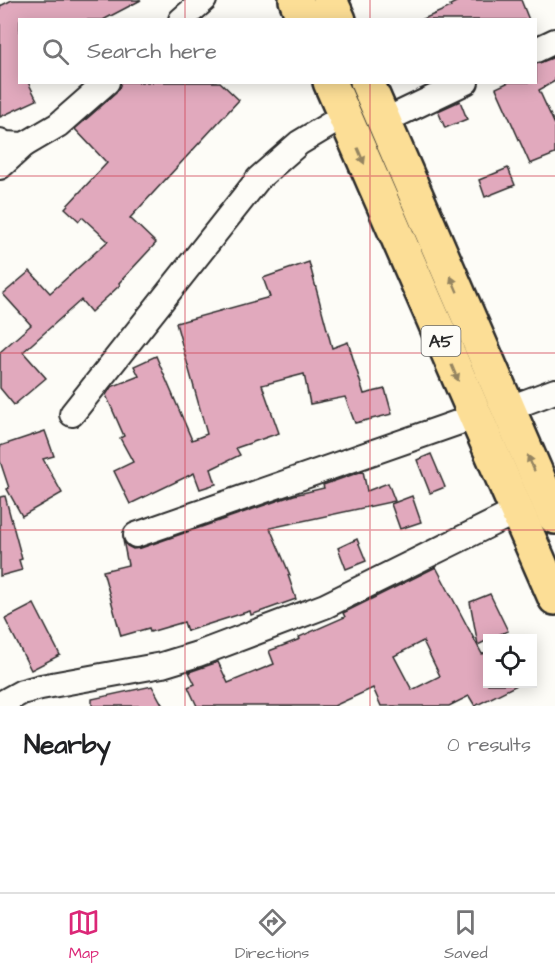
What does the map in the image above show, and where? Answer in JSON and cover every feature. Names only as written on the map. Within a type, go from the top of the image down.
[{"type":"highway","points":[[296,0],[303,18]]},
{"type":"highway","points":[[330,0],[338,18]]},
{"type":"highway","name":"A5","points":[[331,84],[474,417],[555,598]]},
{"type":"highway","name":"A5","points":[[368,84],[555,517]]},
{"type":"street","points":[[183,18],[204,0]]},
{"type":"street","points":[[537,50],[555,41]]},
{"type":"street","points":[[0,167],[24,145],[58,125],[105,84]]},
{"type":"street","points":[[384,121],[462,84]]},
{"type":"street","points":[[72,414],[259,178],[299,143],[344,116]]},
{"type":"street","points":[[0,141],[5,144],[24,145]]},
{"type":"street","points":[[507,409],[555,391]]},
{"type":"street","points":[[136,535],[474,417]]},
{"type":"street","points":[[0,704],[22,692],[41,687],[162,665],[198,654],[325,606],[517,511]]},
{"type":"building","points":[[12,0],[141,0],[107,18],[18,18],[18,84],[29,84],[37,100],[0,117],[0,6]]},
{"type":"building","points":[[460,0],[521,0],[528,18],[426,18],[451,7],[450,5]]},
{"type":"building","points":[[555,57],[555,81],[539,90],[555,125],[555,154],[530,164],[496,88],[505,84],[537,84],[537,64]]},
{"type":"building","points":[[120,84],[222,84],[239,100],[130,218],[156,243],[119,283],[120,285],[91,312],[81,300],[23,352],[46,378],[14,405],[0,388],[0,352],[31,325],[3,294],[30,271],[50,293],[108,241],[82,217],[79,221],[65,208],[107,163],[75,129],[116,93]]},
{"type":"building","points":[[460,101],[467,119],[445,128],[438,111]]},
{"type":"building","points":[[508,168],[515,185],[485,197],[479,180]]},
{"type":"building","points":[[309,262],[332,348],[348,342],[364,394],[385,389],[392,414],[355,423],[345,397],[310,404],[304,374],[262,385],[279,433],[236,448],[240,455],[211,469],[216,484],[200,489],[194,473],[130,504],[114,471],[133,462],[120,438],[124,436],[106,395],[111,387],[139,376],[134,366],[156,356],[192,440],[207,434],[176,323],[270,297],[263,278]]},
{"type":"building","points":[[45,431],[54,456],[43,459],[62,493],[22,516],[7,489],[9,488],[0,461],[0,446]]},
{"type":"building","points":[[431,454],[445,487],[430,493],[417,460]]},
{"type":"building","points":[[363,471],[367,491],[388,483],[395,501],[270,528],[290,575],[288,575],[296,599],[251,615],[250,611],[187,631],[184,622],[150,632],[149,628],[121,636],[103,571],[128,565],[123,540],[133,549],[141,548],[294,495],[324,488],[323,485]]},
{"type":"building","points":[[5,496],[22,559],[19,560],[22,570],[0,576],[0,497]]},
{"type":"building","points":[[412,496],[421,522],[400,529],[391,504]]},
{"type":"building","points":[[357,539],[366,561],[346,569],[338,548]]},
{"type":"building","points":[[436,567],[483,654],[483,688],[511,688],[475,706],[469,696],[449,706],[381,706],[373,688],[334,706],[197,706],[188,687],[195,684],[189,672],[218,662],[228,683],[274,664],[269,651],[345,617],[343,613]],"holes":[[[423,641],[440,676],[412,690],[394,656]]]},
{"type":"building","points":[[490,594],[508,631],[500,634],[483,634],[483,642],[478,645],[470,602]]},
{"type":"building","points":[[34,604],[60,655],[31,670],[5,619]]},
{"type":"building","points":[[152,686],[163,706],[92,706],[92,699]]}]
